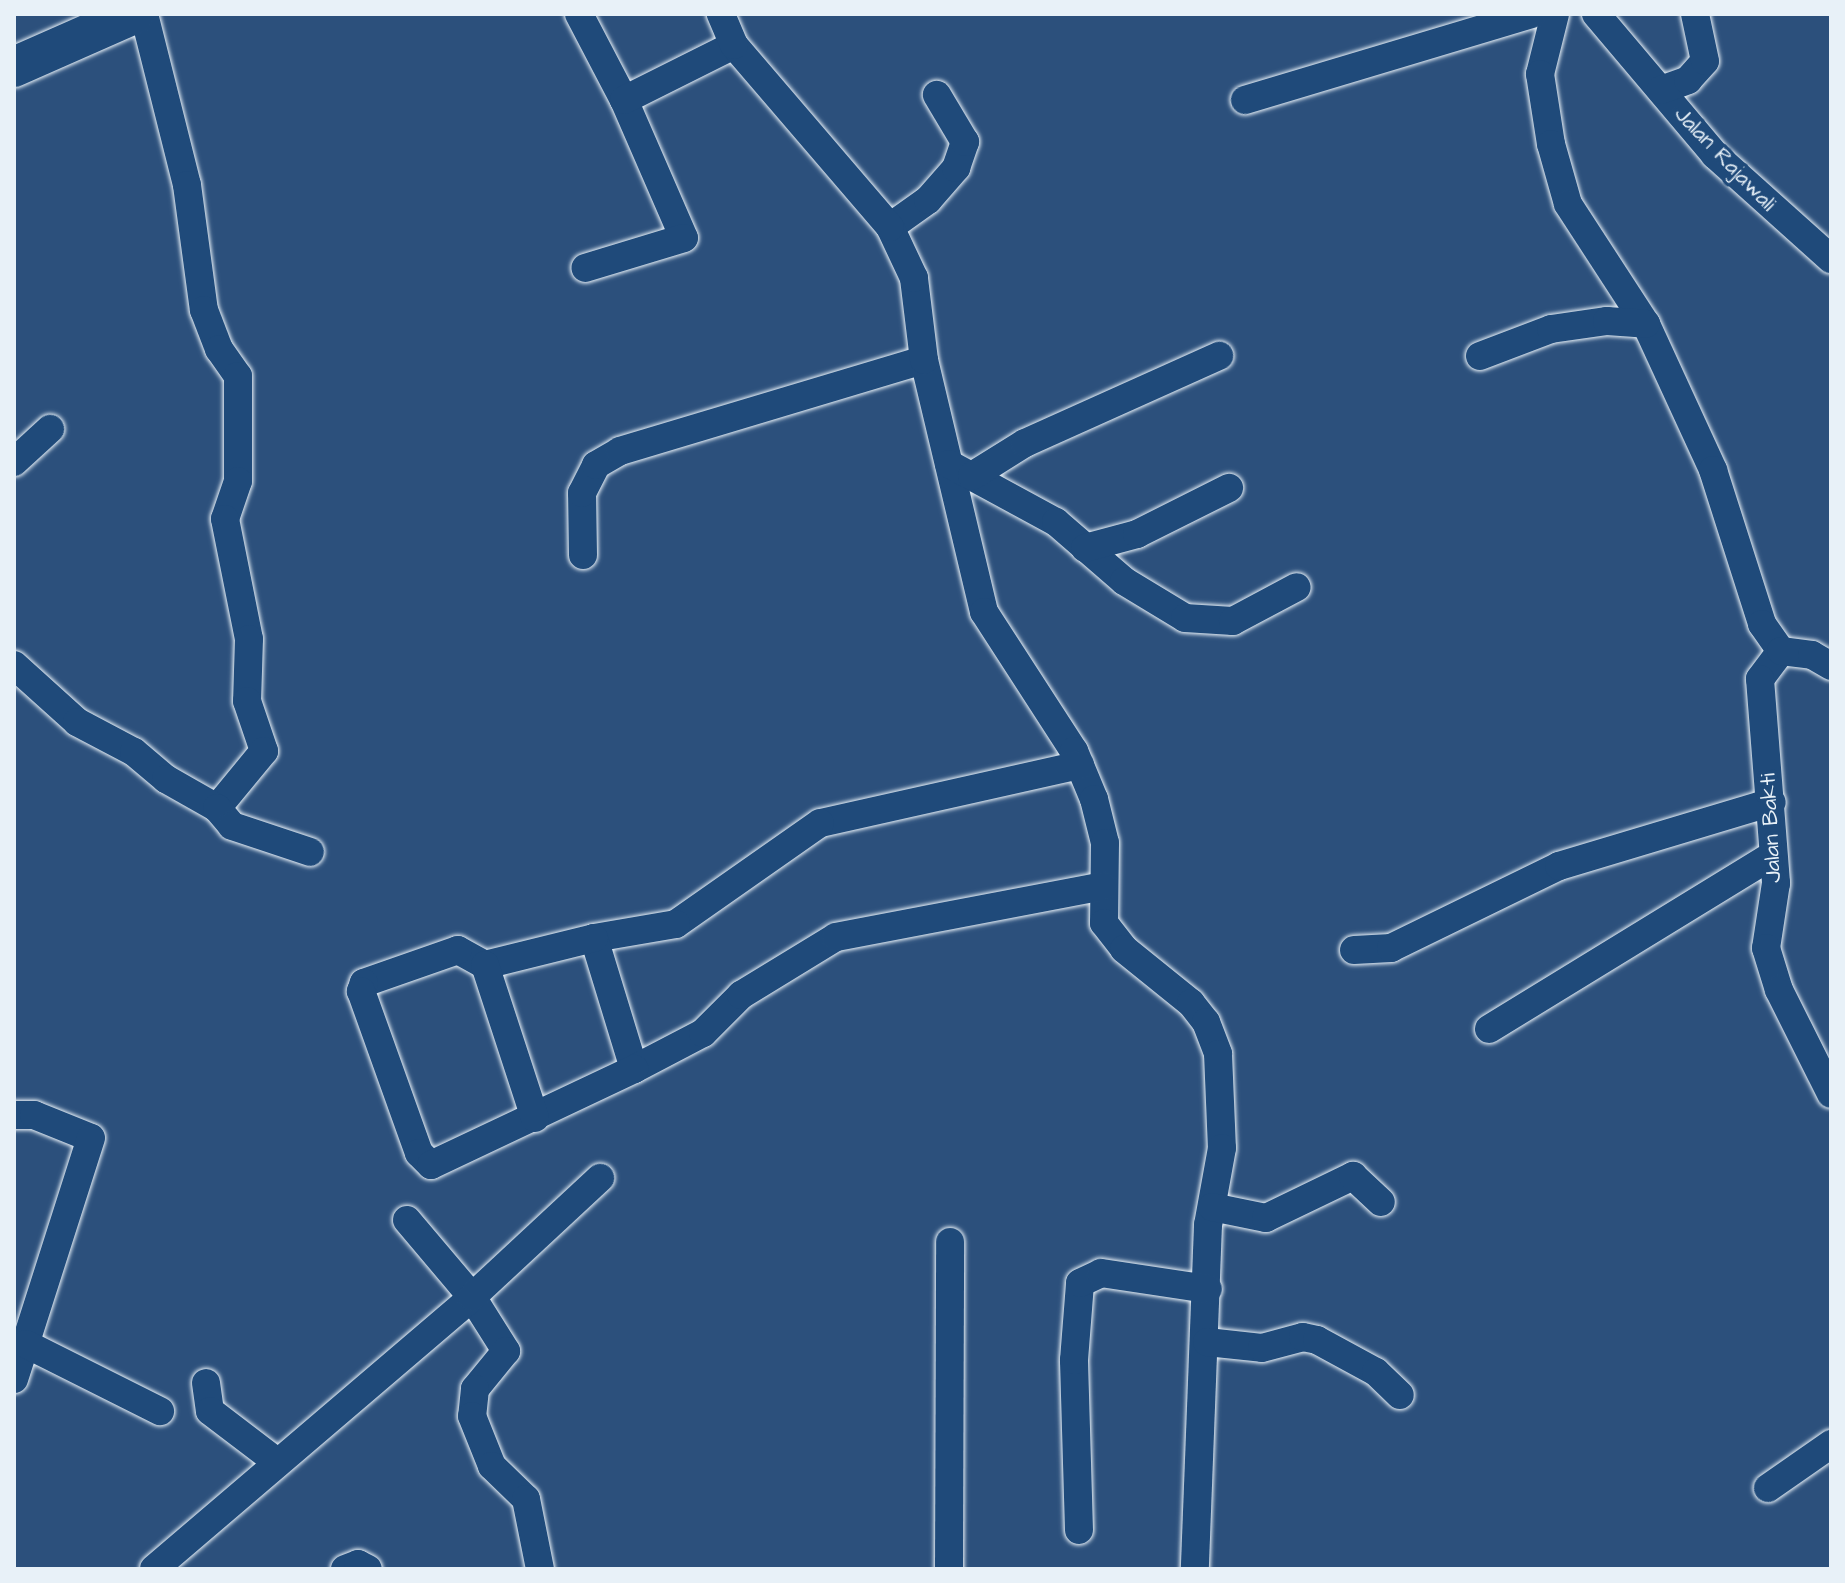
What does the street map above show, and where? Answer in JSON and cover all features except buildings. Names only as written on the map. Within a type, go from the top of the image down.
[{"type":"street","points":[[14,67],[134,14]]},
{"type":"street","points":[[144,14],[187,185],[204,310],[219,349],[238,376],[238,481],[225,519],[249,639],[247,701],[264,751],[217,808]]},
{"type":"street","points":[[579,14],[624,100],[684,238],[585,268]]},
{"type":"street","points":[[721,14],[734,45],[890,227],[914,278],[924,360],[961,470],[984,612],[1080,765],[1105,843],[1104,923],[1124,949],[1191,1003],[1206,1022],[1218,1054],[1222,1148],[1212,1207],[1195,1569]]},
{"type":"street","points":[[1245,100],[1531,14]]},
{"type":"street","points":[[1555,14],[1540,74],[1551,144],[1568,204],[1646,324],[1713,470],[1762,624],[1781,651],[1812,655],[1831,666]]},
{"type":"street","name":"Jalan Rajawali","points":[[1596,14],[1715,155],[1831,259]]},
{"type":"street","points":[[1661,90],[1688,80],[1705,61],[1695,14]]},
{"type":"street","points":[[624,100],[734,45]]},
{"type":"street","points":[[890,227],[928,200],[956,168],[965,142],[937,95]]},
{"type":"street","points":[[1480,356],[1551,329],[1607,321],[1646,324]]},
{"type":"street","points":[[961,470],[1219,356]]},
{"type":"street","points":[[583,555],[582,493],[596,465],[620,451],[924,360]]},
{"type":"street","points":[[14,462],[50,429]]},
{"type":"street","points":[[961,470],[1056,522],[1124,581],[1185,618],[1233,621],[1297,587]]},
{"type":"street","points":[[1085,548],[1137,534],[1229,488]]},
{"type":"street","name":"Jalan Bakti","points":[[1781,651],[1760,679],[1776,883],[1766,948],[1779,990],[1831,1094]]},
{"type":"street","points":[[14,665],[77,722],[217,808],[232,826],[310,852]]},
{"type":"street","points":[[485,965],[594,938],[676,924],[820,823],[1080,765]]},
{"type":"street","points":[[1354,950],[1391,948],[1559,866],[1772,802]]},
{"type":"street","points":[[1489,1029],[1773,855]]},
{"type":"street","points":[[535,1118],[485,965],[458,950],[364,983],[361,991],[419,1153],[431,1165],[535,1118],[703,1033],[741,995],[836,937],[1103,886]]},
{"type":"street","points":[[594,938],[634,1069]]},
{"type":"street","points":[[14,1115],[34,1115],[91,1138],[14,1379]]},
{"type":"street","points":[[1212,1207],[1266,1218],[1353,1176],[1381,1202]]},
{"type":"street","points":[[154,1569],[472,1297],[600,1178]]},
{"type":"street","points":[[407,1220],[472,1297],[506,1351],[475,1389],[472,1416],[492,1466],[526,1499],[536,1530],[540,1569]]},
{"type":"street","points":[[949,1569],[950,1242]]},
{"type":"street","points":[[1079,1530],[1074,1360],[1080,1283],[1101,1273],[1208,1289]]},
{"type":"street","points":[[1207,1342],[1262,1348],[1303,1337],[1317,1340],[1376,1372],[1400,1395]]},
{"type":"street","points":[[26,1344],[160,1411]]},
{"type":"street","points":[[206,1383],[210,1411],[277,1462]]},
{"type":"street","points":[[1768,1488],[1831,1444]]},
{"type":"street","points":[[345,1569],[358,1564],[368,1569]]}]
